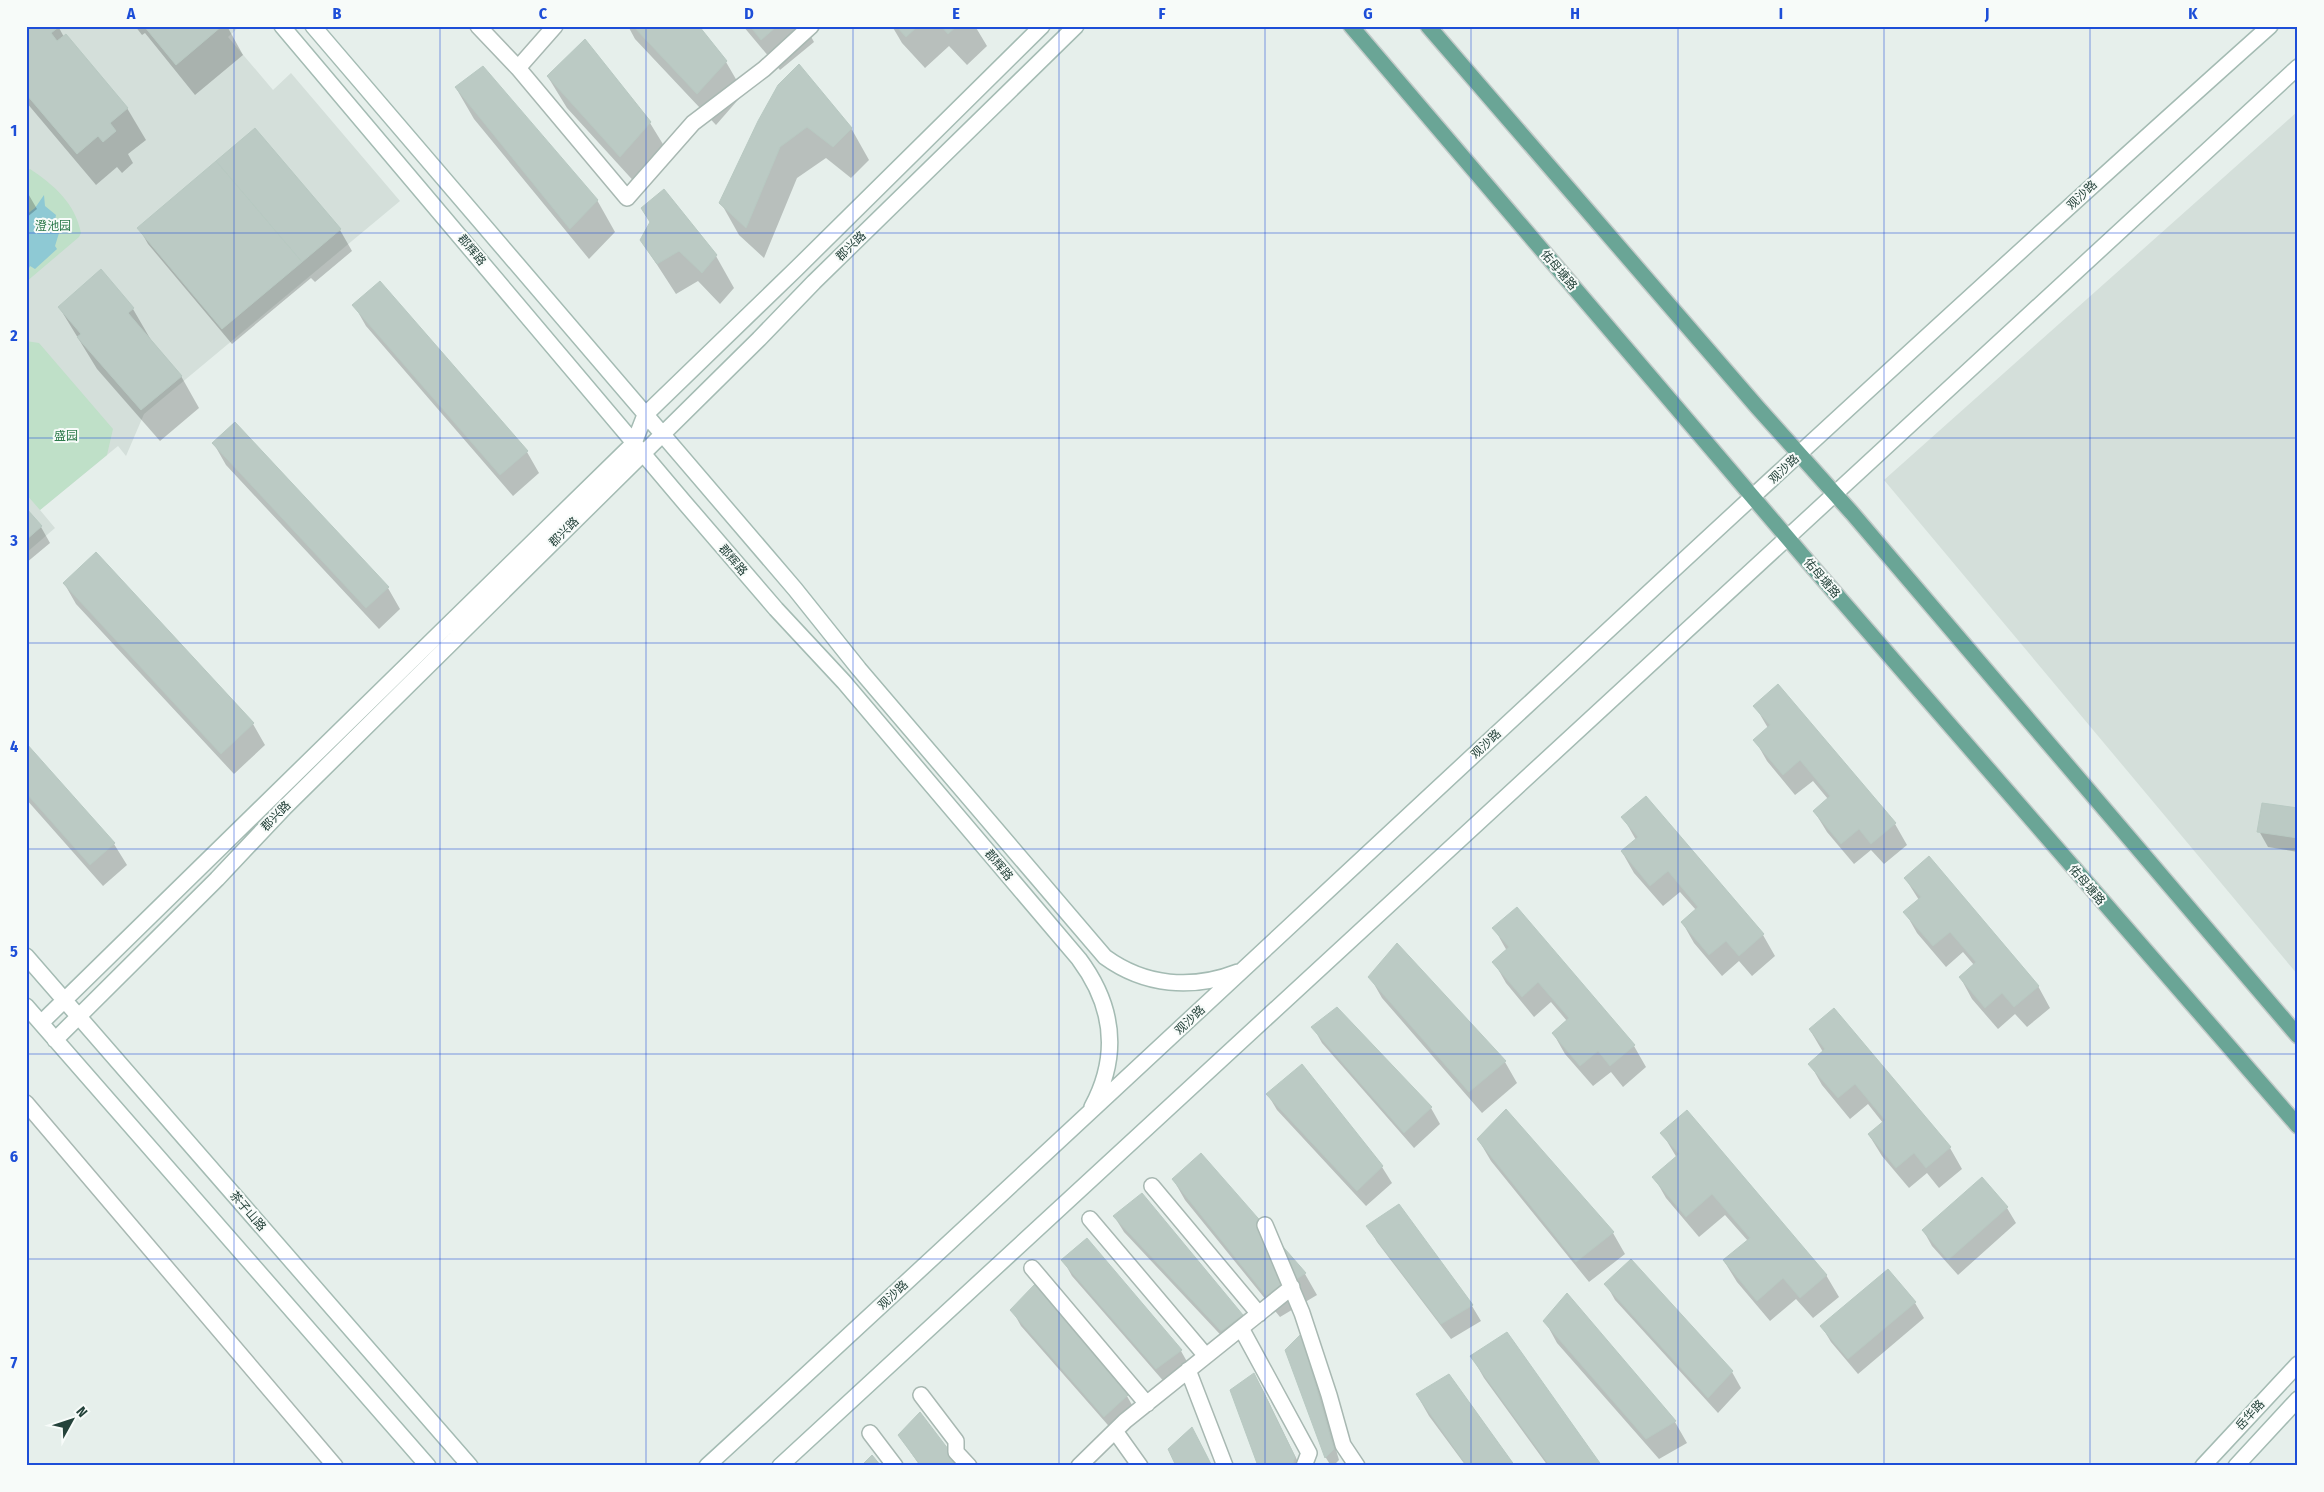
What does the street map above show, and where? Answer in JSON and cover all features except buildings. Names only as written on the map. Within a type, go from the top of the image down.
[{"type":"main road","name":"郡辉路","points":[[282,26],[638,449],[776,609],[850,690],[1090,973],[1105,1006],[1110,1049],[1104,1082],[1087,1117]]},
{"type":"main road","name":"郡辉路","points":[[313,26],[1105,957],[1133,974],[1167,982],[1207,981],[1244,969]]},
{"type":"main road","points":[[478,26],[518,68],[627,198],[694,123],[764,69],[811,26]]},
{"type":"main road","points":[[518,68],[555,26]]},
{"type":"main road","name":"郡兴路","points":[[55,1040],[217,879],[284,808],[638,449],[645,415],[1042,26]]},
{"type":"main road","name":"郡兴路","points":[[41,1023],[638,449],[662,435],[821,275],[1076,26]]},
{"type":"main road","name":"佑母塘路","points":[[1351,26],[1787,537],[2298,1126]]},
{"type":"main road","points":[[1428,26],[1835,494],[2298,1036]]},
{"type":"main road","name":"观沙路","points":[[707,1466],[1087,1117],[1244,969],[1800,455],[2270,26]]},
{"type":"main road","points":[[780,1466],[2298,67]]},
{"type":"main road","name":"茶子山路","points":[[26,956],[470,1466]]},
{"type":"main road","points":[[26,1006],[428,1466]]},
{"type":"main road","points":[[26,1103],[335,1466]]},
{"type":"main road","points":[[1152,1186],[1259,1314]]},
{"type":"main road","points":[[1090,1219],[1206,1356]]},
{"type":"main road","points":[[1265,1225],[1292,1287],[1329,1395],[1343,1445],[1356,1466]]},
{"type":"main road","points":[[1032,1268],[1146,1404]]},
{"type":"main road","points":[[1079,1466],[1114,1431],[1146,1404],[1292,1287]]},
{"type":"main road","points":[[1241,1328],[1306,1459]]},
{"type":"main road","name":"岳华路","points":[[2203,1466],[2298,1364]]},
{"type":"main road","points":[[1188,1370],[1225,1466]]},
{"type":"main road","points":[[921,1395],[956,1441],[956,1452],[969,1466]]},
{"type":"main road","name":"岳华路","points":[[2236,1466],[2298,1399]]},
{"type":"main road","points":[[1114,1431],[1140,1466]]},
{"type":"main road","points":[[870,1433],[895,1466]]},
{"type":"shaded area","points":[[26,26],[240,26],[228,37],[273,90],[291,73],[400,201],[144,414],[126,456],[118,446],[40,510],[55,528],[26,553]]},
{"type":"shaded area","points":[[2298,111],[2298,975],[1884,480]]},
{"type":"green space","name":"澄池园","points":[[30,169],[55,188],[69,204],[81,233],[79,237],[26,282],[26,172]]},
{"type":"green space","name":"盛园","points":[[26,341],[39,343],[113,429],[107,455],[40,510],[26,494]]},
{"type":"water","points":[[44,195],[45,206],[56,215],[55,220],[64,227],[59,233],[55,246],[57,249],[35,269],[30,266],[26,274],[26,215],[35,208]]}]
